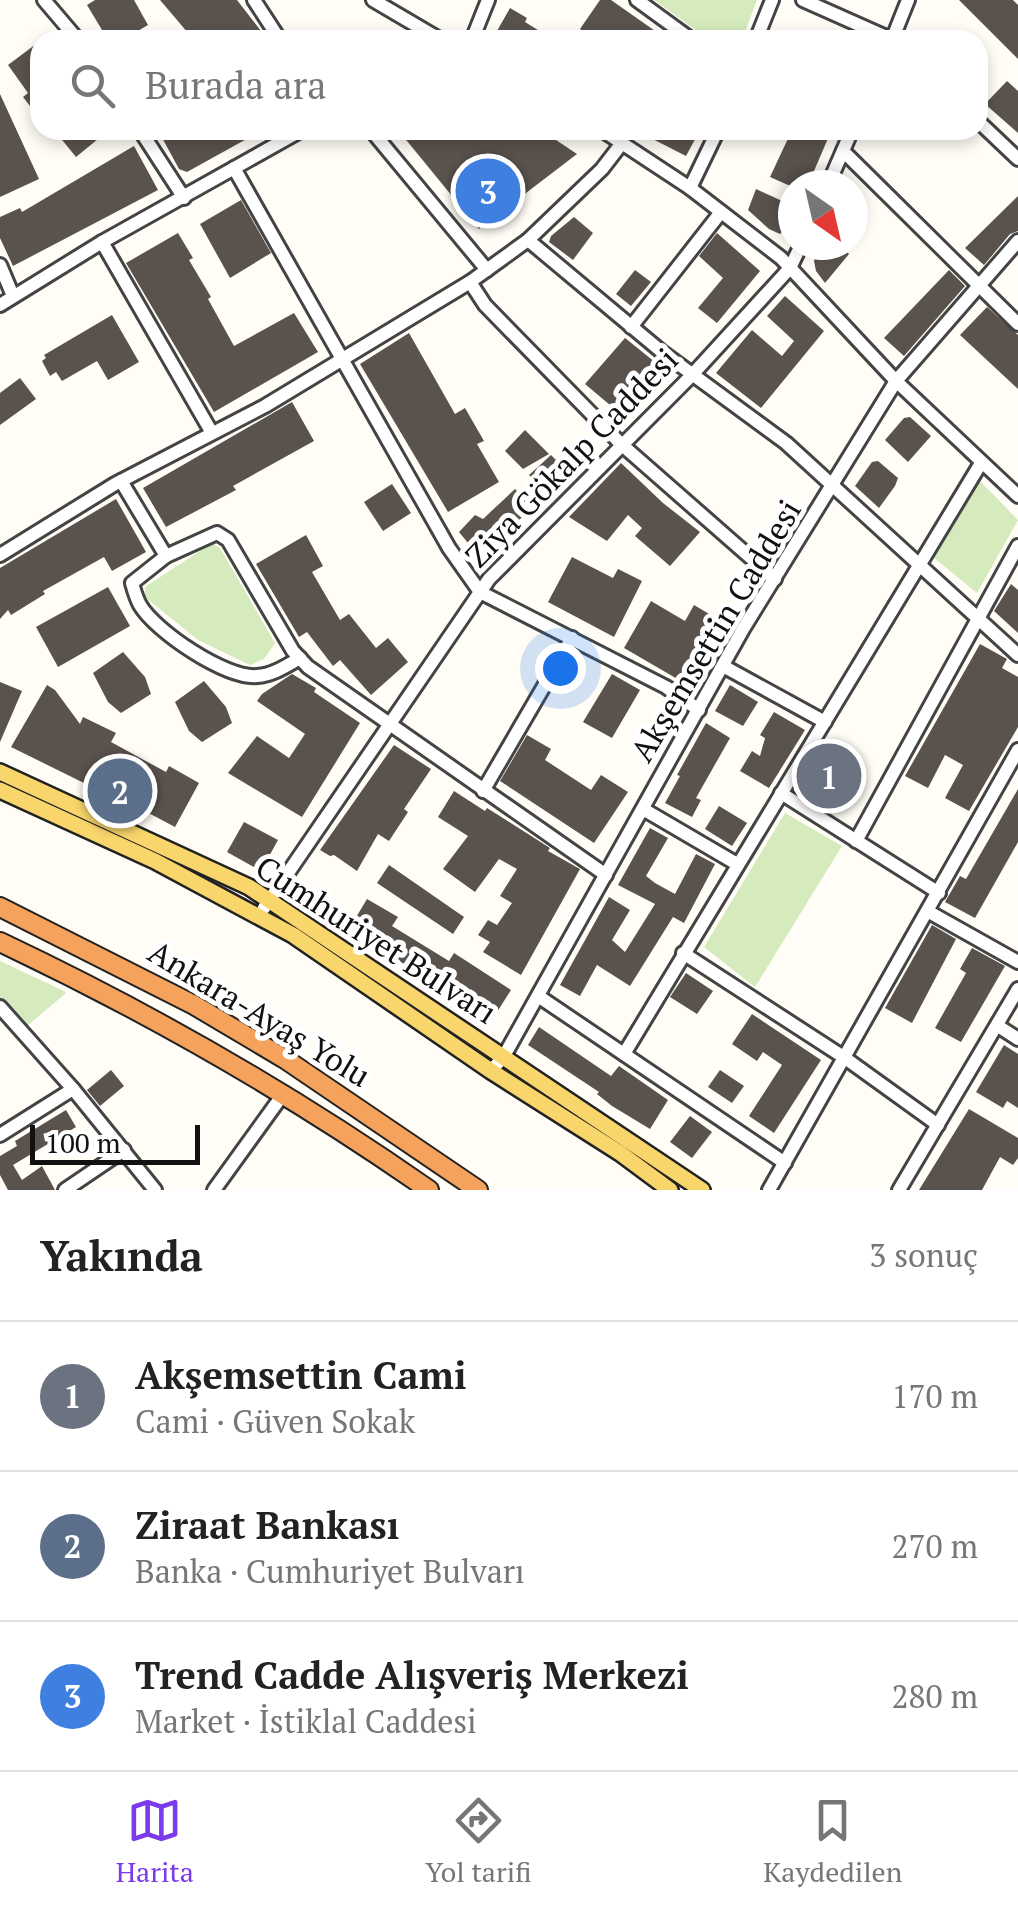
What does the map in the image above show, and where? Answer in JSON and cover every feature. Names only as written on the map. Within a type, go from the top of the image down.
[{"type":"highway","name":"Ankara-Ayaş Yolu","points":[[0,907],[194,1005],[285,1059],[478,1190]]},
{"type":"highway","name":"Ankara-Ayaş Yolu","points":[[0,942],[284,1093],[429,1190]]},
{"type":"main road","name":"Cumhuriyet Bulvarı","points":[[0,772],[250,888],[702,1190]]},
{"type":"main road","name":"Cumhuriyet Bulvarı","points":[[0,790],[155,861],[292,935],[670,1190]]},
{"type":"street","points":[[254,0],[274,30]]},
{"type":"street","points":[[373,0],[424,30]]},
{"type":"street","points":[[476,30],[488,0]]},
{"type":"street","points":[[637,0],[678,30]]},
{"type":"street","points":[[760,30],[772,0]]},
{"type":"street","points":[[804,0],[870,30]]},
{"type":"street","points":[[896,30],[908,0]]},
{"type":"street","points":[[47,1],[70,30]]},
{"type":"street","points":[[988,130],[1018,159]]},
{"type":"street","points":[[146,140],[184,198]]},
{"type":"street","points":[[0,305],[102,242],[284,140]]},
{"type":"street","points":[[379,140],[487,270]]},
{"type":"street","points":[[617,140],[690,188],[790,268],[896,382],[1018,496]]},
{"type":"street","points":[[690,188],[713,140]]},
{"type":"street","points":[[835,170],[848,140]]},
{"type":"street","points":[[0,555],[121,481],[212,433],[470,282],[528,240],[602,170],[622,143]]},
{"type":"street","points":[[843,151],[1018,324]]},
{"type":"street","points":[[234,168],[449,548],[480,592],[666,687],[698,710]]},
{"type":"street","points":[[631,327],[721,212]]},
{"type":"street","points":[[528,240],[631,327],[786,443],[1018,655]]},
{"type":"street","name":"Akşemsettin Caddesi","points":[[490,1071],[504,1056],[723,666],[896,382],[1018,241]]},
{"type":"street","points":[[102,242],[212,433]]},
{"type":"street","name":"Ziya Gökalp Caddesi","points":[[259,917],[480,592],[546,517],[692,374],[794,260]]},
{"type":"street","points":[[0,266],[13,296]]},
{"type":"street","points":[[470,282],[485,305],[622,444],[775,579]]},
{"type":"street","points":[[624,1054],[982,463]]},
{"type":"street","points":[[121,481],[166,556]]},
{"type":"street","points":[[300,658],[271,674],[253,677],[222,667],[177,641],[141,607],[132,582],[166,556],[217,532],[228,540],[300,658],[390,726],[606,875]]},
{"type":"street","points":[[856,840],[1018,546]]},
{"type":"street","points":[[484,791],[572,638]]},
{"type":"street","points":[[723,666],[824,722]]},
{"type":"street","points":[[769,1190],[1018,750]]},
{"type":"street","points":[[781,793],[939,892]]},
{"type":"street","points":[[643,809],[737,864]]},
{"type":"street","points":[[929,912],[1018,962]]},
{"type":"street","points":[[683,953],[845,1058],[938,1125]]},
{"type":"street","points":[[900,1190],[1018,988]]},
{"type":"street","points":[[538,996],[785,1162]]},
{"type":"street","points":[[1,1009],[156,1190]]},
{"type":"street","points":[[998,1026],[1018,1039]]},
{"type":"street","points":[[0,1136],[73,1089]]},
{"type":"street","points":[[214,1190],[284,1093]]},
{"type":"street","points":[[65,1190],[124,1150]]},
{"type":"green space","points":[[654,0],[757,0],[746,30],[696,30]]},
{"type":"green space","points":[[980,481],[1018,520],[977,593],[934,558]]},
{"type":"green space","points":[[212,543],[220,548],[275,643],[264,659],[250,665],[198,640],[145,597],[145,587]]},
{"type":"green space","points":[[785,813],[842,846],[755,987],[704,947]]},
{"type":"green space","points":[[0,961],[66,993],[27,1026],[0,998]]},
{"type":"building","points":[[95,0],[134,0],[148,25],[139,30],[102,30],[87,5]]},
{"type":"building","points":[[160,0],[237,0],[260,30],[186,30]]},
{"type":"building","points":[[600,0],[611,0],[654,30],[581,30]]},
{"type":"building","points":[[959,0],[1013,0],[1018,5],[1018,59]]},
{"type":"building","points":[[510,8],[538,30],[498,30]]},
{"type":"building","points":[[30,48],[30,106],[23,97],[28,93],[8,65]]},
{"type":"building","points":[[1007,81],[1018,91],[1018,133],[988,107],[988,101]]},
{"type":"building","points":[[0,94],[39,179],[0,197]]},
{"type":"building","points":[[62,140],[97,140],[76,157]]},
{"type":"building","points":[[163,140],[245,140],[187,172],[179,169]]},
{"type":"building","points":[[406,140],[556,140],[577,154],[479,229]]},
{"type":"building","points":[[655,140],[695,140],[686,156]]},
{"type":"building","points":[[787,140],[827,140],[814,170],[778,170],[778,181],[770,177]]},
{"type":"building","points":[[134,146],[158,190],[13,266],[0,238],[0,217],[20,208],[22,212]]},
{"type":"building","points":[[756,189],[778,199],[778,233],[769,229],[748,210]]},
{"type":"building","points":[[1018,196],[1018,231],[1010,234],[984,265],[965,248]]},
{"type":"building","points":[[241,200],[271,253],[230,278],[200,224]]},
{"type":"building","points":[[574,217],[593,233],[573,260],[549,242]]},
{"type":"building","points":[[178,233],[234,346],[294,313],[318,352],[214,412],[126,263]]},
{"type":"building","points":[[717,233],[760,271],[717,323],[698,308],[723,278],[699,256]]},
{"type":"building","points":[[814,260],[844,260],[825,283]]},
{"type":"building","points":[[635,270],[651,282],[631,306],[616,294]]},
{"type":"building","points":[[949,270],[965,286],[904,356],[884,338]]},
{"type":"building","points":[[785,296],[824,331],[761,408],[716,373],[752,330],[782,356],[794,341],[767,316]]},
{"type":"building","points":[[987,307],[1018,335],[1018,389],[960,335]]},
{"type":"building","points":[[112,315],[139,362],[108,380],[97,361],[62,381],[56,372],[50,376],[42,361],[44,355]]},
{"type":"building","points":[[409,333],[455,414],[465,408],[484,441],[477,444],[499,482],[448,512],[360,364]]},
{"type":"building","points":[[625,338],[666,371],[623,416],[585,384]]},
{"type":"building","points":[[20,378],[36,399],[0,425],[0,393]]},
{"type":"building","points":[[292,402],[314,441],[233,486],[236,490],[166,527],[143,488]]},
{"type":"building","points":[[910,417],[931,436],[908,462],[885,440],[904,418]]},
{"type":"building","points":[[525,430],[549,454],[523,469],[505,451]]},
{"type":"building","points":[[551,455],[569,473],[548,494],[529,475]]},
{"type":"building","points":[[878,461],[898,478],[879,508],[855,486],[872,462]]},
{"type":"building","points":[[621,463],[700,532],[670,566],[635,536],[642,528],[628,515],[607,541],[569,517]]},
{"type":"building","points":[[392,484],[411,513],[383,531],[364,502]]},
{"type":"building","points":[[515,489],[532,507],[481,559],[459,532],[475,515],[483,519]]},
{"type":"building","points":[[116,499],[146,552],[112,571],[104,557],[43,591],[45,594],[11,615],[8,610],[0,619],[0,568]]},
{"type":"building","points":[[306,535],[323,566],[312,572],[340,620],[349,614],[376,648],[388,638],[408,662],[371,695],[340,660],[333,666],[307,632],[299,637],[256,564]]},
{"type":"building","points":[[572,557],[613,578],[618,569],[642,581],[614,637],[548,602]]},
{"type":"building","points":[[1011,584],[1018,590],[1018,633],[994,611]]},
{"type":"building","points":[[108,587],[130,626],[58,667],[36,627]]},
{"type":"building","points":[[651,601],[685,621],[694,605],[721,621],[686,684],[624,648]]},
{"type":"building","points":[[980,644],[1007,659],[1002,668],[1018,677],[1018,727],[969,811],[945,798],[963,765],[945,755],[928,788],[905,776]]},
{"type":"building","points":[[123,652],[145,677],[151,694],[121,713],[108,702],[93,673]]},
{"type":"building","points":[[292,674],[360,723],[302,817],[228,773],[257,736],[289,758],[305,734],[257,701]]},
{"type":"building","points":[[612,674],[640,690],[612,738],[583,722]]},
{"type":"building","points":[[204,681],[226,707],[232,723],[202,742],[189,731],[175,702]]},
{"type":"building","points":[[0,682],[22,691],[0,742]]},
{"type":"building","points":[[47,685],[80,724],[83,717],[116,733],[111,742],[166,772],[169,766],[199,783],[175,827],[92,783],[90,786],[11,747]]},
{"type":"building","points":[[730,685],[758,702],[743,726],[715,711]]},
{"type":"building","points":[[774,712],[805,730],[769,788],[740,771],[752,751],[760,756],[765,738],[760,735]]},
{"type":"building","points":[[706,723],[730,738],[696,798],[701,800],[692,817],[665,803]]},
{"type":"building","points":[[527,735],[551,749],[545,760],[591,790],[601,775],[628,792],[594,843],[500,781]]},
{"type":"building","points":[[394,745],[431,769],[404,809],[408,812],[389,841],[378,834],[357,871],[320,850]]},
{"type":"building","points":[[823,746],[860,773],[836,806],[800,781]]},
{"type":"building","points":[[1018,789],[1018,842],[975,918],[945,902],[960,876],[966,879]]},
{"type":"building","points":[[454,791],[580,869],[521,975],[483,952],[490,942],[478,935],[488,920],[497,925],[512,903],[500,896],[517,869],[499,859],[475,892],[443,869],[468,836],[438,817]]},
{"type":"building","points":[[719,806],[747,823],[732,846],[705,829]]},
{"type":"building","points":[[244,822],[278,840],[261,871],[227,852]]},
{"type":"building","points":[[650,828],[668,838],[646,876],[655,883],[675,894],[696,854],[715,864],[684,923],[673,917],[630,986],[597,965],[580,996],[560,985],[609,897],[630,910],[612,940],[625,952],[655,904],[618,885]]},
{"type":"building","points":[[389,865],[464,917],[453,934],[377,883]]},
{"type":"building","points":[[367,899],[398,917],[392,926],[449,961],[454,953],[511,990],[492,1020],[349,929]]},
{"type":"building","points":[[932,925],[956,939],[912,1023],[885,1008]]},
{"type":"building","points":[[972,948],[1005,966],[961,1042],[935,1028],[966,973],[960,969]]},
{"type":"building","points":[[686,973],[713,991],[697,1014],[670,997]]},
{"type":"building","points":[[752,1014],[821,1060],[774,1133],[749,1116],[782,1065],[763,1052],[757,1061],[732,1044]]},
{"type":"building","points":[[539,1027],[611,1076],[619,1066],[668,1100],[650,1129],[528,1045]]},
{"type":"building","points":[[1004,1045],[1018,1054],[1018,1108],[1007,1101],[1003,1108],[976,1092]]},
{"type":"building","points":[[111,1070],[124,1086],[100,1106],[87,1090]]},
{"type":"building","points":[[720,1070],[744,1086],[732,1103],[708,1087]]},
{"type":"building","points":[[969,1109],[1018,1138],[1018,1158],[1013,1165],[1000,1157],[982,1190],[919,1190]]},
{"type":"building","points":[[66,1110],[76,1127],[13,1165],[22,1180],[42,1166],[55,1190],[8,1190],[0,1175],[0,1156],[17,1146],[15,1141]]},
{"type":"building","points":[[690,1116],[712,1132],[692,1158],[670,1142]]},
{"type":"place","name":"Trend Cadde Alışveriş Merkezi","points":[[488,191]]},
{"type":"place","name":"Akşemsettin Cami","points":[[829,776]]},
{"type":"place","name":"Ziraat Bankası","points":[[120,791]]}]
